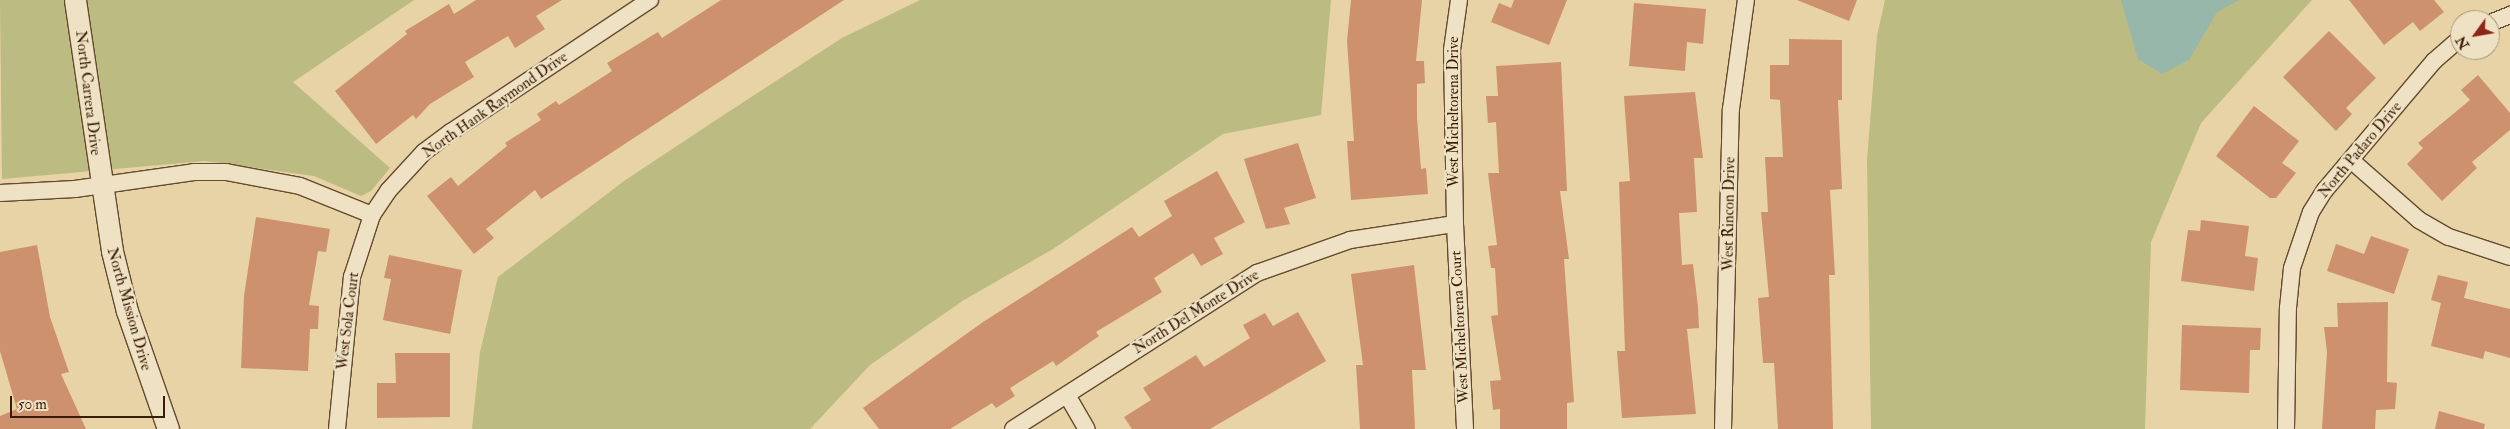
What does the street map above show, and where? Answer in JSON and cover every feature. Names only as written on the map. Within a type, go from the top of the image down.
[{"type":"street","name":"North Carrera Drive","points":[[75,0],[100,186]]},
{"type":"street","name":"North Hank Raymond Drive","points":[[372,215],[424,152],[650,0]]},
{"type":"street","name":"West Micheltorena Drive","points":[[1455,224],[1452,50],[1460,0]]},
{"type":"street","name":"West Rincon Drive","points":[[1723,429],[1731,109],[1746,0]]},
{"type":"street","name":"North Padaro Drive","points":[[2286,429],[2288,308],[2292,268],[2311,212],[2325,190],[2352,161],[2434,61],[2450,47]]},
{"type":"street","points":[[2352,161],[2419,220],[2449,236],[2510,257]]},
{"type":"street","points":[[0,193],[100,186],[194,172],[226,172],[300,186],[372,215]]},
{"type":"street","name":"North Mission Drive","points":[[100,186],[127,311],[168,429]]},
{"type":"street","name":"West Sola Court","points":[[337,429],[352,277],[372,215]]},
{"type":"street","name":"North Del Monte Drive","points":[[1013,429],[1257,273],[1350,240],[1455,224]]},
{"type":"street","name":"West Micheltorena Court","points":[[1455,224],[1465,429]]},
{"type":"street","points":[[1067,395],[1087,429]]},
{"type":"shaded area","points":[[0,0],[414,0],[293,82],[390,168],[371,191],[361,196],[314,176],[205,161],[2,179]]},
{"type":"shaded area","points":[[920,0],[1331,0],[1321,115],[1223,134],[1053,249],[964,300],[870,365],[810,429],[472,429],[480,352],[498,277],[624,181],[716,120],[842,38]]},
{"type":"shaded area","points":[[1885,0],[2312,0],[2201,123],[2151,242],[2145,429],[1871,429],[1867,160],[1877,36]]},
{"type":"shaded area","points":[[2121,0],[2239,0],[2217,12],[2189,60],[2162,74],[2138,59]]},
{"type":"building","points":[[476,0],[562,0],[536,16],[545,29],[515,48],[508,36],[465,62],[474,77],[430,104],[416,119],[413,115],[376,144],[335,91],[407,34],[405,31],[449,4],[454,14]]},
{"type":"building","points":[[721,0],[844,0],[541,199],[535,190],[486,229],[494,238],[474,254],[427,196],[451,177],[458,186],[507,146],[505,143],[541,120],[537,114],[556,101],[559,105],[612,71],[607,63],[658,32],[662,38]]},
{"type":"building","points":[[1351,0],[1422,0],[1416,61],[1424,61],[1425,83],[1417,84],[1417,118],[1421,169],[1426,168],[1428,194],[1351,200],[1347,141],[1354,141],[1347,41]]},
{"type":"building","points":[[1514,0],[1567,0],[1549,45],[1491,22],[1499,3],[1511,8]]},
{"type":"building","points":[[1797,0],[1857,0],[1849,21]]},
{"type":"building","points":[[2349,0],[2434,0],[2444,12],[2420,31],[2413,22],[2384,45]]},
{"type":"building","points":[[1634,3],[1706,9],[1703,44],[1687,42],[1685,71],[1629,66]]},
{"type":"building","points":[[2329,31],[2376,78],[2346,108],[2352,114],[2336,131],[2283,77]]},
{"type":"building","points":[[1789,39],[1842,40],[1842,100],[1838,100],[1842,189],[1830,190],[1835,275],[1829,275],[1833,429],[1778,429],[1774,363],[1763,363],[1758,298],[1769,297],[1761,212],[1768,212],[1765,157],[1783,157],[1780,100],[1770,99],[1770,65],[1789,65]]},
{"type":"building","points":[[1561,62],[1567,191],[1560,191],[1569,259],[1564,259],[1574,402],[1567,403],[1567,429],[1500,429],[1500,409],[1493,410],[1490,381],[1501,380],[1491,316],[1498,315],[1495,268],[1491,268],[1488,246],[1497,245],[1488,173],[1499,173],[1496,122],[1488,123],[1486,96],[1498,96],[1496,66]]},
{"type":"building","points":[[2478,75],[2510,113],[2510,130],[2472,162],[2477,168],[2442,201],[2407,164],[2423,148],[2418,143],[2470,100],[2461,90]]},
{"type":"building","points":[[1695,92],[1703,158],[1694,158],[1697,212],[1679,213],[1682,265],[1693,264],[1698,307],[1699,328],[1687,329],[1696,414],[1622,418],[1617,351],[1625,351],[1619,182],[1630,181],[1624,96]]},
{"type":"building","points":[[2254,106],[2299,141],[2282,163],[2296,173],[2276,198],[2270,198],[2216,156]]},
{"type":"building","points":[[1298,143],[1316,198],[1284,208],[1290,224],[1266,229],[1244,159]]},
{"type":"building","points":[[1217,171],[1245,222],[1214,238],[1223,254],[1201,266],[1193,253],[1154,278],[1162,292],[1096,332],[1099,336],[1056,366],[1053,361],[1010,388],[1015,396],[996,408],[992,403],[950,429],[879,429],[863,408],[983,322],[1132,227],[1139,237],[1172,216],[1164,201]]},
{"type":"building","points":[[256,217],[330,229],[326,252],[318,251],[309,305],[319,306],[318,329],[310,329],[308,371],[241,368],[244,296]]},
{"type":"building","points":[[2201,220],[2249,226],[2245,256],[2258,258],[2254,291],[2181,281],[2188,230],[2200,231]]},
{"type":"building","points":[[2371,236],[2409,249],[2394,294],[2327,271],[2336,244],[2364,254]]},
{"type":"building","points":[[37,245],[50,317],[69,372],[61,374],[86,429],[0,429],[0,416],[17,409],[0,351],[0,252]]},
{"type":"building","points":[[389,255],[462,270],[450,334],[383,320],[391,279],[384,278]]},
{"type":"building","points":[[1414,265],[1426,370],[1412,370],[1415,429],[1360,429],[1356,365],[1363,365],[1351,274]]},
{"type":"building","points":[[2438,275],[2468,282],[2464,298],[2510,309],[2510,358],[2485,351],[2483,359],[2431,346],[2441,303],[2431,300]]},
{"type":"building","points":[[2388,302],[2387,382],[2397,383],[2395,409],[2376,410],[2375,429],[2322,429],[2327,352],[2324,327],[2338,327],[2337,303]]},
{"type":"building","points":[[1298,312],[1326,361],[1210,429],[1132,429],[1124,417],[1151,400],[1143,388],[1196,355],[1204,367],[1250,338],[1243,325],[1265,313],[1273,326]]},
{"type":"building","points":[[2182,325],[2261,328],[2260,350],[2250,350],[2249,393],[2180,390]]},
{"type":"building","points":[[395,353],[450,353],[450,417],[377,418],[377,383],[396,383]]},
{"type":"building","points":[[2439,411],[2485,424],[2484,429],[2435,429]]}]
